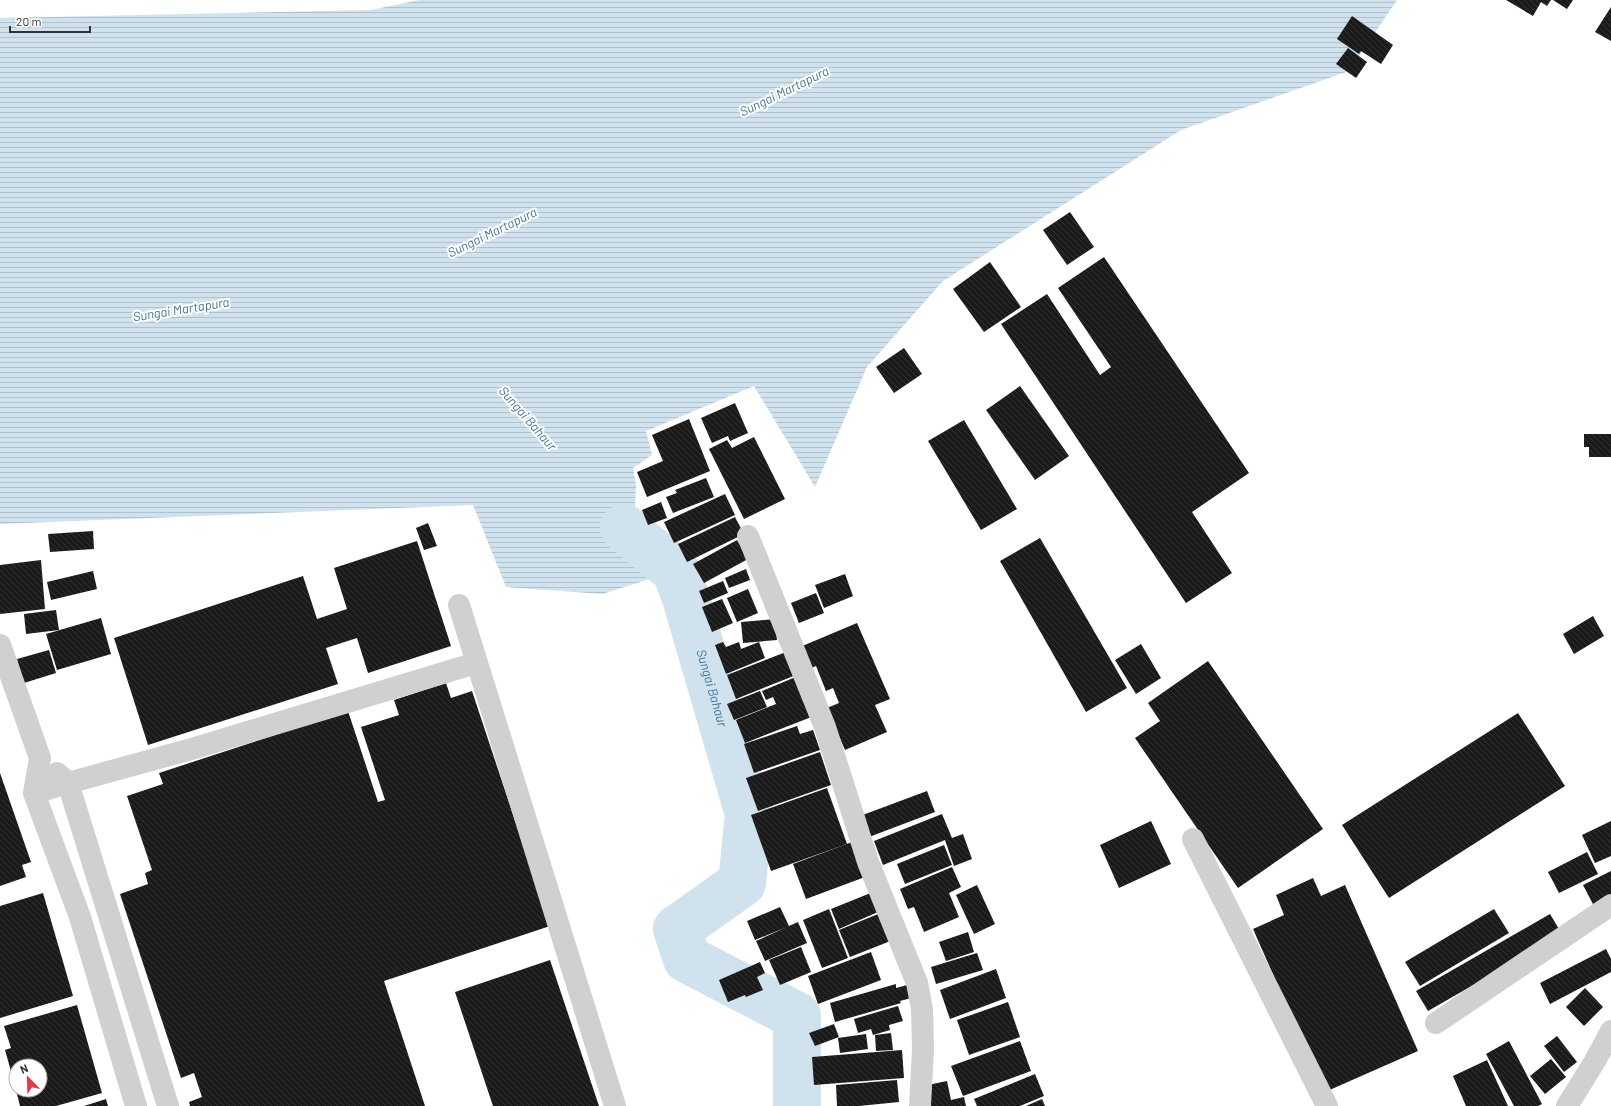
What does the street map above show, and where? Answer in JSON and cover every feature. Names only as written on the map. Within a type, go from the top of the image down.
[{"type":"street","points":[[748,536],[825,727],[868,862],[917,983],[922,1009],[924,1049],[920,1106]]},
{"type":"street","points":[[459,605],[615,1106]]},
{"type":"street","points":[[0,645],[40,758],[68,783],[168,1106]]},
{"type":"street","points":[[34,794],[68,783],[195,748],[476,663]]},
{"type":"street","points":[[40,758],[34,794],[80,917],[136,1106]]},
{"type":"street","points":[[1193,839],[1327,1106]]},
{"type":"street","points":[[1436,1023],[1611,905]]},
{"type":"street","points":[[80,917],[108,910]]},
{"type":"street","points":[[1567,1106],[1611,1032]]},
{"type":"water","name":"Sungai Martapura","points":[[419,0],[1397,0],[1349,71],[1181,130],[943,281],[867,367],[815,487],[754,386],[646,431],[652,455],[633,468],[636,485],[635,506],[645,529],[657,530],[676,571],[602,594],[506,587],[473,505],[0,524],[0,18],[371,10]]},
{"type":"building","points":[[1506,0],[1551,0],[1547,6],[1541,2],[1533,16]]},
{"type":"building","points":[[1553,0],[1573,0],[1567,9]]},
{"type":"building","points":[[1611,7],[1611,41],[1595,32]]},
{"type":"building","points":[[1352,16],[1393,45],[1381,64],[1361,51],[1359,54],[1337,39]]},
{"type":"building","points":[[1348,48],[1367,62],[1356,78],[1336,64]]},
{"type":"building","points":[[1070,212],[1094,247],[1067,265],[1043,230]]},
{"type":"building","points":[[1104,257],[1249,473],[1192,512],[1232,573],[1186,603],[1001,324],[1047,294],[1100,375],[1111,367],[1058,288]]},
{"type":"building","points":[[990,262],[1021,307],[984,332],[953,289]]},
{"type":"building","points":[[904,348],[922,374],[894,393],[876,367]]},
{"type":"building","points":[[1020,386],[1069,456],[1035,480],[986,410]]},
{"type":"building","points":[[735,403],[748,433],[730,441],[728,436],[712,443],[701,418]]},
{"type":"building","points":[[689,419],[710,471],[647,497],[637,472],[663,461],[652,435]]},
{"type":"building","points":[[964,420],[1017,509],[981,530],[928,441]]},
{"type":"building","points":[[1584,434],[1611,434],[1611,457],[1589,457],[1589,447],[1584,447]]},
{"type":"building","points":[[754,437],[785,499],[744,519],[709,449],[727,440],[732,448]]},
{"type":"building","points":[[706,478],[714,497],[673,513],[666,497],[677,493],[675,490]]},
{"type":"building","points":[[725,494],[735,515],[674,543],[664,522]]},
{"type":"building","points":[[661,502],[667,518],[648,525],[642,510]]},
{"type":"building","points":[[735,517],[744,534],[687,562],[678,544]]},
{"type":"building","points":[[428,523],[437,546],[424,550],[416,528]]},
{"type":"building","points":[[93,531],[94,549],[50,552],[48,534]]},
{"type":"building","points":[[1040,538],[1127,688],[1086,712],[1000,561]]},
{"type":"building","points":[[737,540],[748,559],[704,583],[693,564]]},
{"type":"building","points":[[417,541],[451,646],[368,673],[357,638],[326,648],[338,684],[148,745],[114,638],[303,576],[317,619],[347,609],[334,568]]},
{"type":"building","points":[[41,560],[45,609],[0,614],[0,565]]},
{"type":"building","points":[[746,569],[750,580],[729,588],[725,578]]},
{"type":"building","points":[[93,571],[97,589],[51,600],[47,582]]},
{"type":"building","points":[[845,574],[853,596],[824,608],[815,585]]},
{"type":"building","points":[[723,581],[728,593],[704,603],[699,591]]},
{"type":"building","points":[[748,589],[758,613],[737,622],[727,598]]},
{"type":"building","points":[[816,593],[824,613],[799,623],[791,603]]},
{"type":"building","points":[[722,599],[733,623],[712,632],[702,607]]},
{"type":"building","points":[[56,610],[59,630],[26,634],[24,614]]},
{"type":"building","points":[[1593,616],[1604,636],[1574,654],[1563,634]]},
{"type":"building","points":[[101,618],[111,654],[57,670],[46,634]]},
{"type":"building","points":[[775,619],[777,640],[743,643],[741,622]]},
{"type":"building","points":[[857,623],[890,699],[875,705],[887,732],[845,750],[827,708],[839,703],[833,688],[826,691],[816,666],[809,669],[800,647]]},
{"type":"building","points":[[723,642],[726,647],[739,642],[741,649],[759,642],[765,658],[726,674],[715,645]]},
{"type":"building","points":[[1141,644],[1161,678],[1136,694],[1115,660]]},
{"type":"building","points":[[49,650],[56,673],[24,683],[17,659]]},
{"type":"building","points":[[786,652],[796,675],[736,699],[727,675]]},
{"type":"building","points":[[1208,661],[1323,829],[1238,888],[1135,738],[1160,721],[1148,703]]},
{"type":"building","points":[[798,676],[814,716],[745,743],[736,720],[776,704],[773,697],[766,700],[762,691]]},
{"type":"building","points":[[446,683],[451,698],[472,691],[550,926],[384,981],[425,1106],[190,1106],[189,1102],[202,1097],[194,1073],[181,1078],[120,894],[148,884],[145,873],[152,870],[127,796],[163,784],[159,773],[348,711],[378,802],[385,800],[361,727],[399,715],[394,700]]},
{"type":"building","points":[[760,691],[767,707],[734,720],[727,704]]},
{"type":"building","points":[[1518,713],[1565,786],[1389,898],[1342,825]]},
{"type":"building","points":[[797,726],[800,734],[813,730],[820,750],[754,773],[744,744]]},
{"type":"building","points":[[820,752],[831,785],[758,811],[746,778]]},
{"type":"building","points":[[0,773],[31,862],[22,865],[26,877],[0,886]]},
{"type":"building","points":[[827,788],[847,844],[771,871],[751,815]]},
{"type":"building","points":[[927,791],[935,812],[869,837],[860,816]]},
{"type":"building","points":[[942,814],[952,838],[963,834],[972,859],[954,866],[945,840],[883,865],[874,841]]},
{"type":"building","points":[[1151,821],[1171,864],[1119,888],[1100,845]]},
{"type":"building","points":[[1611,821],[1611,856],[1595,863],[1582,835]]},
{"type":"building","points":[[852,842],[865,877],[806,899],[793,864]]},
{"type":"building","points":[[944,845],[952,865],[905,884],[897,864]]},
{"type":"building","points":[[1587,852],[1598,874],[1559,893],[1548,872]]},
{"type":"building","points":[[952,867],[961,887],[949,893],[959,917],[924,932],[914,907],[908,909],[900,889]]},
{"type":"building","points":[[1611,871],[1611,899],[1595,908],[1583,885]]},
{"type":"building","points":[[1313,878],[1321,896],[1345,885],[1418,1051],[1325,1092],[1253,929],[1284,915],[1276,895]]},
{"type":"building","points":[[977,885],[995,924],[974,934],[956,895]]},
{"type":"building","points":[[878,890],[878,912],[839,929],[831,909]]},
{"type":"building","points":[[43,893],[73,996],[0,1018],[0,906]]},
{"type":"building","points":[[780,907],[789,926],[798,922],[807,943],[765,961],[756,941],[787,927],[755,940],[747,921]]},
{"type":"building","points":[[829,909],[848,958],[822,968],[803,920]]},
{"type":"building","points":[[1494,909],[1509,933],[1420,986],[1405,962]]},
{"type":"building","points":[[883,912],[893,940],[850,957],[839,930]]},
{"type":"building","points":[[1550,914],[1562,934],[1428,1011],[1416,991]]},
{"type":"building","points":[[968,932],[974,952],[946,961],[939,942]]},
{"type":"building","points":[[801,947],[811,972],[780,985],[769,960]]},
{"type":"building","points":[[1606,949],[1611,959],[1611,972],[1550,1004],[1540,983]]},
{"type":"building","points":[[871,952],[881,980],[818,1004],[808,976]]},
{"type":"building","points":[[977,953],[983,970],[936,984],[931,967]]},
{"type":"building","points":[[550,960],[599,1106],[493,1106],[455,992]]},
{"type":"building","points":[[760,962],[765,973],[757,977],[763,990],[728,1002],[719,980]]},
{"type":"building","points":[[996,969],[1006,998],[950,1019],[940,990]]},
{"type":"building","points":[[896,984],[896,988],[911,984],[915,997],[900,1001],[901,1003],[835,1022],[830,1003]]},
{"type":"building","points":[[1585,988],[1603,1007],[1584,1026],[1566,1007]]},
{"type":"building","points":[[1008,1002],[1020,1037],[969,1055],[957,1020]]},
{"type":"building","points":[[77,1005],[102,1093],[56,1106],[20,1106],[18,1098],[48,1098],[48,1058],[8,1058],[8,1061],[5,1050],[11,1048],[4,1026]]},
{"type":"building","points":[[898,1006],[903,1021],[889,1025],[890,1030],[873,1035],[871,1029],[858,1033],[854,1019]]},
{"type":"building","points":[[834,1024],[839,1037],[815,1046],[809,1033]]},
{"type":"building","points":[[891,1033],[893,1050],[876,1051],[875,1035]]},
{"type":"building","points":[[866,1034],[868,1049],[840,1053],[838,1038]]},
{"type":"building","points":[[1557,1036],[1577,1062],[1564,1072],[1544,1046]]},
{"type":"building","points":[[1020,1041],[1031,1071],[963,1096],[951,1066]]},
{"type":"building","points":[[1509,1041],[1542,1104],[1538,1106],[1514,1106],[1486,1054]]},
{"type":"building","points":[[902,1050],[904,1078],[814,1085],[812,1057]]},
{"type":"building","points":[[1551,1059],[1566,1077],[1545,1094],[1530,1076]]},
{"type":"building","points":[[1487,1060],[1508,1106],[1466,1106],[1453,1076]]},
{"type":"building","points":[[1035,1074],[1044,1096],[1020,1106],[977,1106],[974,1099]]},
{"type":"building","points":[[897,1080],[899,1102],[859,1106],[837,1106],[836,1085]]},
{"type":"building","points":[[947,1081],[951,1100],[964,1097],[966,1106],[928,1106],[923,1086]]},
{"type":"building","points":[[106,1099],[108,1106],[84,1106]]},
{"type":"building","points":[[1042,1099],[1045,1106],[1026,1106]]},
{"type":"waterway","name":"Sungai Bahaur","points":[[624,528],[676,571],[686,598],[749,814],[742,883],[677,929],[687,959],[797,1016],[797,1106]]}]
